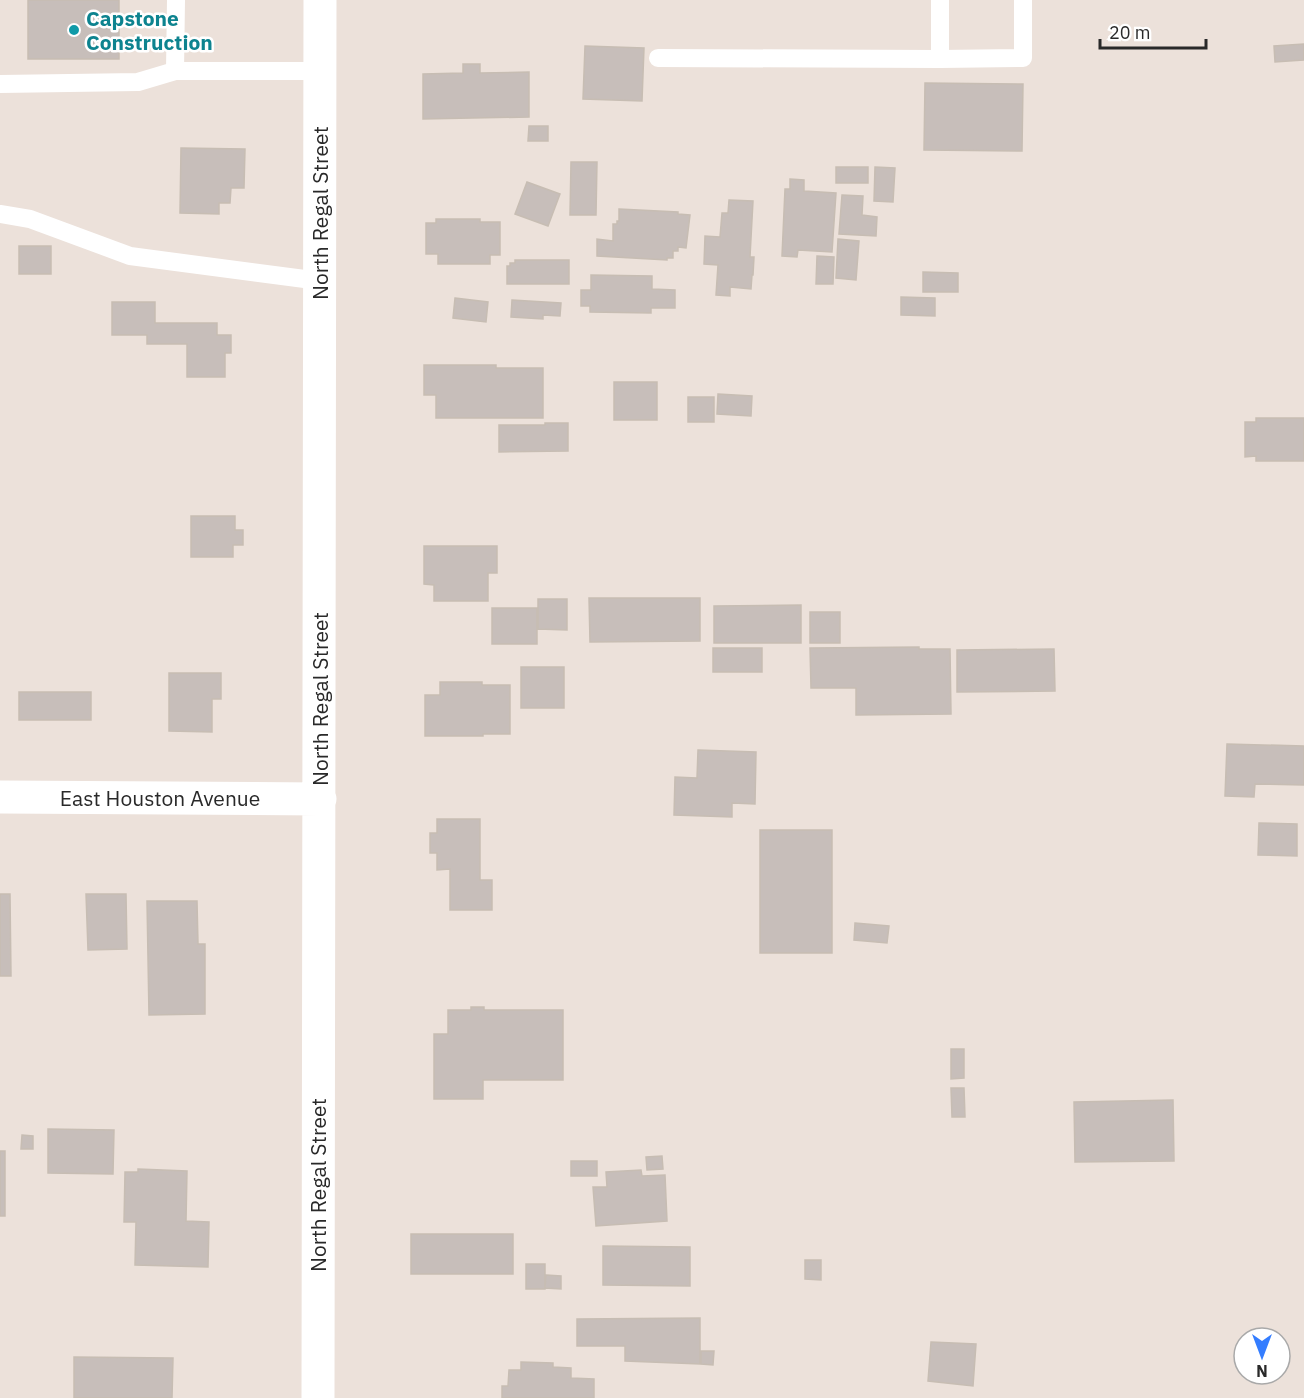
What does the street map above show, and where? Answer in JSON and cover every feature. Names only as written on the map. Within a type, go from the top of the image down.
[{"type":"street","name":"North Regal Street","points":[[318,1398],[320,0]]},
{"type":"street","name":"East Houston Avenue","points":[[0,797],[320,800]]},
{"type":"lane","points":[[176,0],[176,71]]},
{"type":"lane","points":[[940,0],[940,59]]},
{"type":"lane","points":[[658,58],[1023,58],[1023,0]]},
{"type":"lane","points":[[0,84],[138,82],[176,71],[320,71]]},
{"type":"lane","points":[[0,214],[30,219],[130,256],[320,281]]},
{"type":"building","name":"Capstone Construction","points":[[28,0],[119,0],[119,59],[28,59]]},
{"type":"building","points":[[1304,44],[1304,60],[1275,62],[1274,46]]},
{"type":"building","points":[[585,46],[644,48],[642,101],[583,99]]},
{"type":"building","points":[[463,64],[480,64],[480,73],[529,72],[529,117],[423,119],[423,74],[463,73]]},
{"type":"building","points":[[925,83],[1023,84],[1022,151],[924,150]]},
{"type":"building","points":[[529,126],[548,126],[548,141],[528,141]]},
{"type":"building","points":[[181,148],[245,149],[244,188],[231,188],[230,203],[219,203],[219,214],[180,213]]},
{"type":"building","points":[[571,162],[597,162],[596,215],[570,215]]},
{"type":"building","points":[[836,167],[868,167],[868,183],[836,183]]},
{"type":"building","points":[[875,167],[895,168],[893,202],[874,201]]},
{"type":"building","points":[[790,179],[804,180],[804,191],[836,193],[832,252],[798,250],[797,257],[782,256],[785,189],[790,189]]},
{"type":"building","points":[[527,182],[560,194],[548,226],[515,214]]},
{"type":"building","points":[[842,195],[863,196],[862,215],[877,217],[876,236],[839,234]]},
{"type":"building","points":[[729,200],[753,201],[750,257],[754,257],[751,289],[730,287],[730,296],[716,295],[718,265],[704,264],[705,236],[720,237],[722,213],[728,213]]},
{"type":"building","points":[[619,209],[678,212],[678,214],[690,215],[686,248],[678,247],[678,251],[673,251],[673,258],[667,258],[667,260],[597,256],[597,239],[613,241],[613,224],[619,221]]},
{"type":"building","points":[[436,219],[480,219],[480,222],[500,222],[500,255],[490,255],[490,264],[438,264],[438,254],[426,254],[426,223],[436,223]]},
{"type":"building","points":[[838,239],[859,241],[856,280],[836,278]]},
{"type":"building","points":[[19,246],[51,246],[51,274],[19,274]]},
{"type":"building","points":[[817,256],[834,257],[833,284],[816,284]]},
{"type":"building","points":[[515,260],[569,260],[569,284],[507,284],[507,266],[515,263]]},
{"type":"building","points":[[923,272],[958,273],[958,292],[923,292]]},
{"type":"building","points":[[591,275],[652,276],[652,289],[675,290],[675,308],[651,308],[651,313],[590,312],[590,306],[581,306],[581,290],[591,290]]},
{"type":"building","points":[[901,297],[935,298],[935,316],[901,315]]},
{"type":"building","points":[[455,298],[488,302],[486,322],[453,318]]},
{"type":"building","points":[[512,300],[561,303],[560,316],[543,315],[543,319],[511,317]]},
{"type":"building","points":[[112,302],[155,302],[155,323],[217,323],[217,335],[231,335],[231,353],[225,353],[225,377],[187,377],[187,344],[147,344],[147,335],[112,335]]},
{"type":"building","points":[[424,365],[496,365],[496,368],[543,368],[543,418],[436,418],[436,395],[424,395]]},
{"type":"building","points":[[614,382],[657,382],[657,420],[614,420]]},
{"type":"building","points":[[718,394],[752,396],[751,416],[717,414]]},
{"type":"building","points":[[688,397],[714,397],[714,422],[688,422]]},
{"type":"building","points":[[1256,418],[1304,418],[1304,461],[1256,461],[1256,456],[1245,457],[1245,422],[1256,422]]},
{"type":"building","points":[[545,423],[568,423],[568,451],[499,452],[499,425],[545,425]]},
{"type":"building","points":[[191,516],[235,516],[235,530],[243,530],[243,545],[233,545],[233,557],[191,557]]},
{"type":"building","points":[[424,546],[497,546],[497,573],[488,573],[488,601],[434,601],[434,585],[424,584]]},
{"type":"building","points":[[589,598],[700,598],[700,641],[590,642]]},
{"type":"building","points":[[538,599],[567,599],[567,630],[538,629]]},
{"type":"building","points":[[801,605],[801,643],[714,643],[714,606]]},
{"type":"building","points":[[492,608],[537,608],[537,644],[492,644]]},
{"type":"building","points":[[810,612],[840,612],[840,643],[810,643]]},
{"type":"building","points":[[919,647],[919,649],[950,649],[951,714],[856,715],[856,688],[811,688],[810,648]]},
{"type":"building","points":[[713,648],[762,648],[762,672],[713,672]]},
{"type":"building","points":[[1054,649],[1055,691],[957,692],[957,650]]},
{"type":"building","points":[[521,667],[564,667],[564,708],[521,708]]},
{"type":"building","points":[[169,673],[221,673],[221,699],[212,699],[212,732],[169,731]]},
{"type":"building","points":[[440,682],[510,685],[510,734],[425,736],[425,695],[440,695]]},
{"type":"building","points":[[19,692],[91,692],[91,720],[19,720]]},
{"type":"building","points":[[1227,744],[1304,746],[1304,785],[1255,784],[1254,797],[1225,796]]},
{"type":"building","points":[[698,750],[756,752],[755,804],[732,803],[732,817],[674,815],[675,777],[697,778]]},
{"type":"building","points":[[437,819],[480,819],[480,880],[492,880],[492,910],[450,910],[450,869],[437,870],[437,853],[430,853],[430,833],[437,833]]},
{"type":"building","points":[[1259,823],[1297,824],[1297,856],[1258,855]]},
{"type":"building","points":[[760,830],[832,830],[832,953],[760,953]]},
{"type":"building","points":[[0,894],[10,894],[11,976],[0,976]]},
{"type":"building","points":[[86,894],[126,894],[127,949],[88,950]]},
{"type":"building","points":[[147,901],[197,901],[198,944],[205,944],[205,1014],[149,1015]]},
{"type":"building","points":[[855,923],[889,926],[887,943],[854,940]]},
{"type":"building","points":[[471,1007],[484,1007],[484,1010],[563,1010],[563,1080],[483,1080],[483,1099],[434,1099],[434,1034],[448,1034],[448,1010],[471,1010]]},
{"type":"building","points":[[951,1049],[964,1049],[964,1078],[951,1079]]},
{"type":"building","points":[[951,1088],[964,1088],[965,1117],[952,1117]]},
{"type":"building","points":[[1173,1100],[1174,1161],[1075,1162],[1074,1102]]},
{"type":"building","points":[[48,1129],[114,1130],[113,1174],[48,1173]]},
{"type":"building","points":[[22,1135],[33,1136],[33,1149],[21,1149]]},
{"type":"building","points":[[0,1151],[5,1151],[5,1216],[0,1216]]},
{"type":"building","points":[[662,1156],[663,1169],[647,1170],[646,1157]]},
{"type":"building","points":[[571,1161],[597,1161],[597,1176],[571,1176]]},
{"type":"building","points":[[138,1169],[187,1171],[186,1221],[209,1222],[208,1267],[135,1265],[136,1222],[124,1222],[125,1172],[138,1172]]},
{"type":"building","points":[[641,1170],[642,1176],[665,1175],[667,1221],[596,1226],[593,1187],[607,1187],[606,1172]]},
{"type":"building","points":[[411,1234],[513,1234],[513,1274],[411,1274]]},
{"type":"building","points":[[603,1246],[690,1247],[690,1286],[603,1285]]},
{"type":"building","points":[[805,1260],[821,1260],[821,1280],[805,1279]]},
{"type":"building","points":[[526,1264],[545,1264],[545,1289],[526,1289]]},
{"type":"building","points":[[546,1275],[561,1276],[561,1289],[545,1288]]},
{"type":"building","points":[[700,1318],[700,1364],[625,1361],[625,1346],[577,1346],[577,1319]]},
{"type":"building","points":[[931,1342],[976,1344],[973,1386],[928,1381]]},
{"type":"building","points":[[701,1351],[714,1351],[713,1365],[701,1364]]},
{"type":"building","points":[[74,1357],[173,1358],[172,1398],[74,1398]]},
{"type":"building","points":[[521,1362],[553,1363],[553,1367],[571,1368],[571,1378],[594,1379],[594,1398],[502,1398],[502,1386],[508,1386],[509,1370],[521,1370]]},
{"type":"place","name":"Capstone Construction","points":[[74,30]]}]
